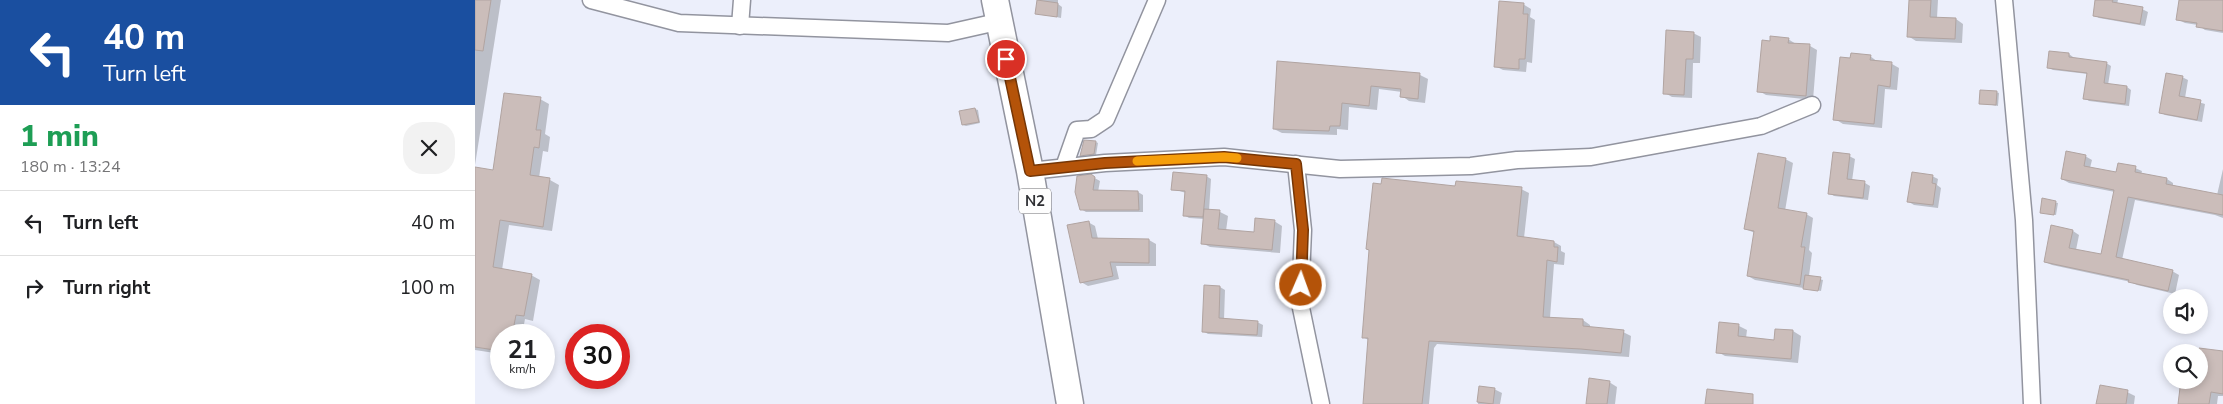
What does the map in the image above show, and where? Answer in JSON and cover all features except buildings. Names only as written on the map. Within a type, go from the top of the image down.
[{"type":"highway","name":"N2","points":[[996,11],[1030,171],[1070,404]]},
{"type":"street","points":[[591,0],[679,23],[948,33],[996,11]]},
{"type":"street","points":[[740,26],[742,0]]},
{"type":"street","points":[[1064,167],[1077,130],[1091,129],[1106,119],[1157,0]]},
{"type":"street","points":[[2004,0],[2023,220],[2032,404]]},
{"type":"street","points":[[1030,171],[1105,163],[1224,157],[1340,169],[1471,166],[1517,160],[1591,157],[1761,126],[1812,105]]},
{"type":"street","points":[[1296,164],[1303,230],[1300,303],[1321,404]]},
{"type":"slow traffic","points":[[1137,161],[1237,158]]},
{"type":"route","points":[[1006,59],[1030,171],[1105,163],[1224,157],[1296,164],[1303,230],[1301,285]]}]
